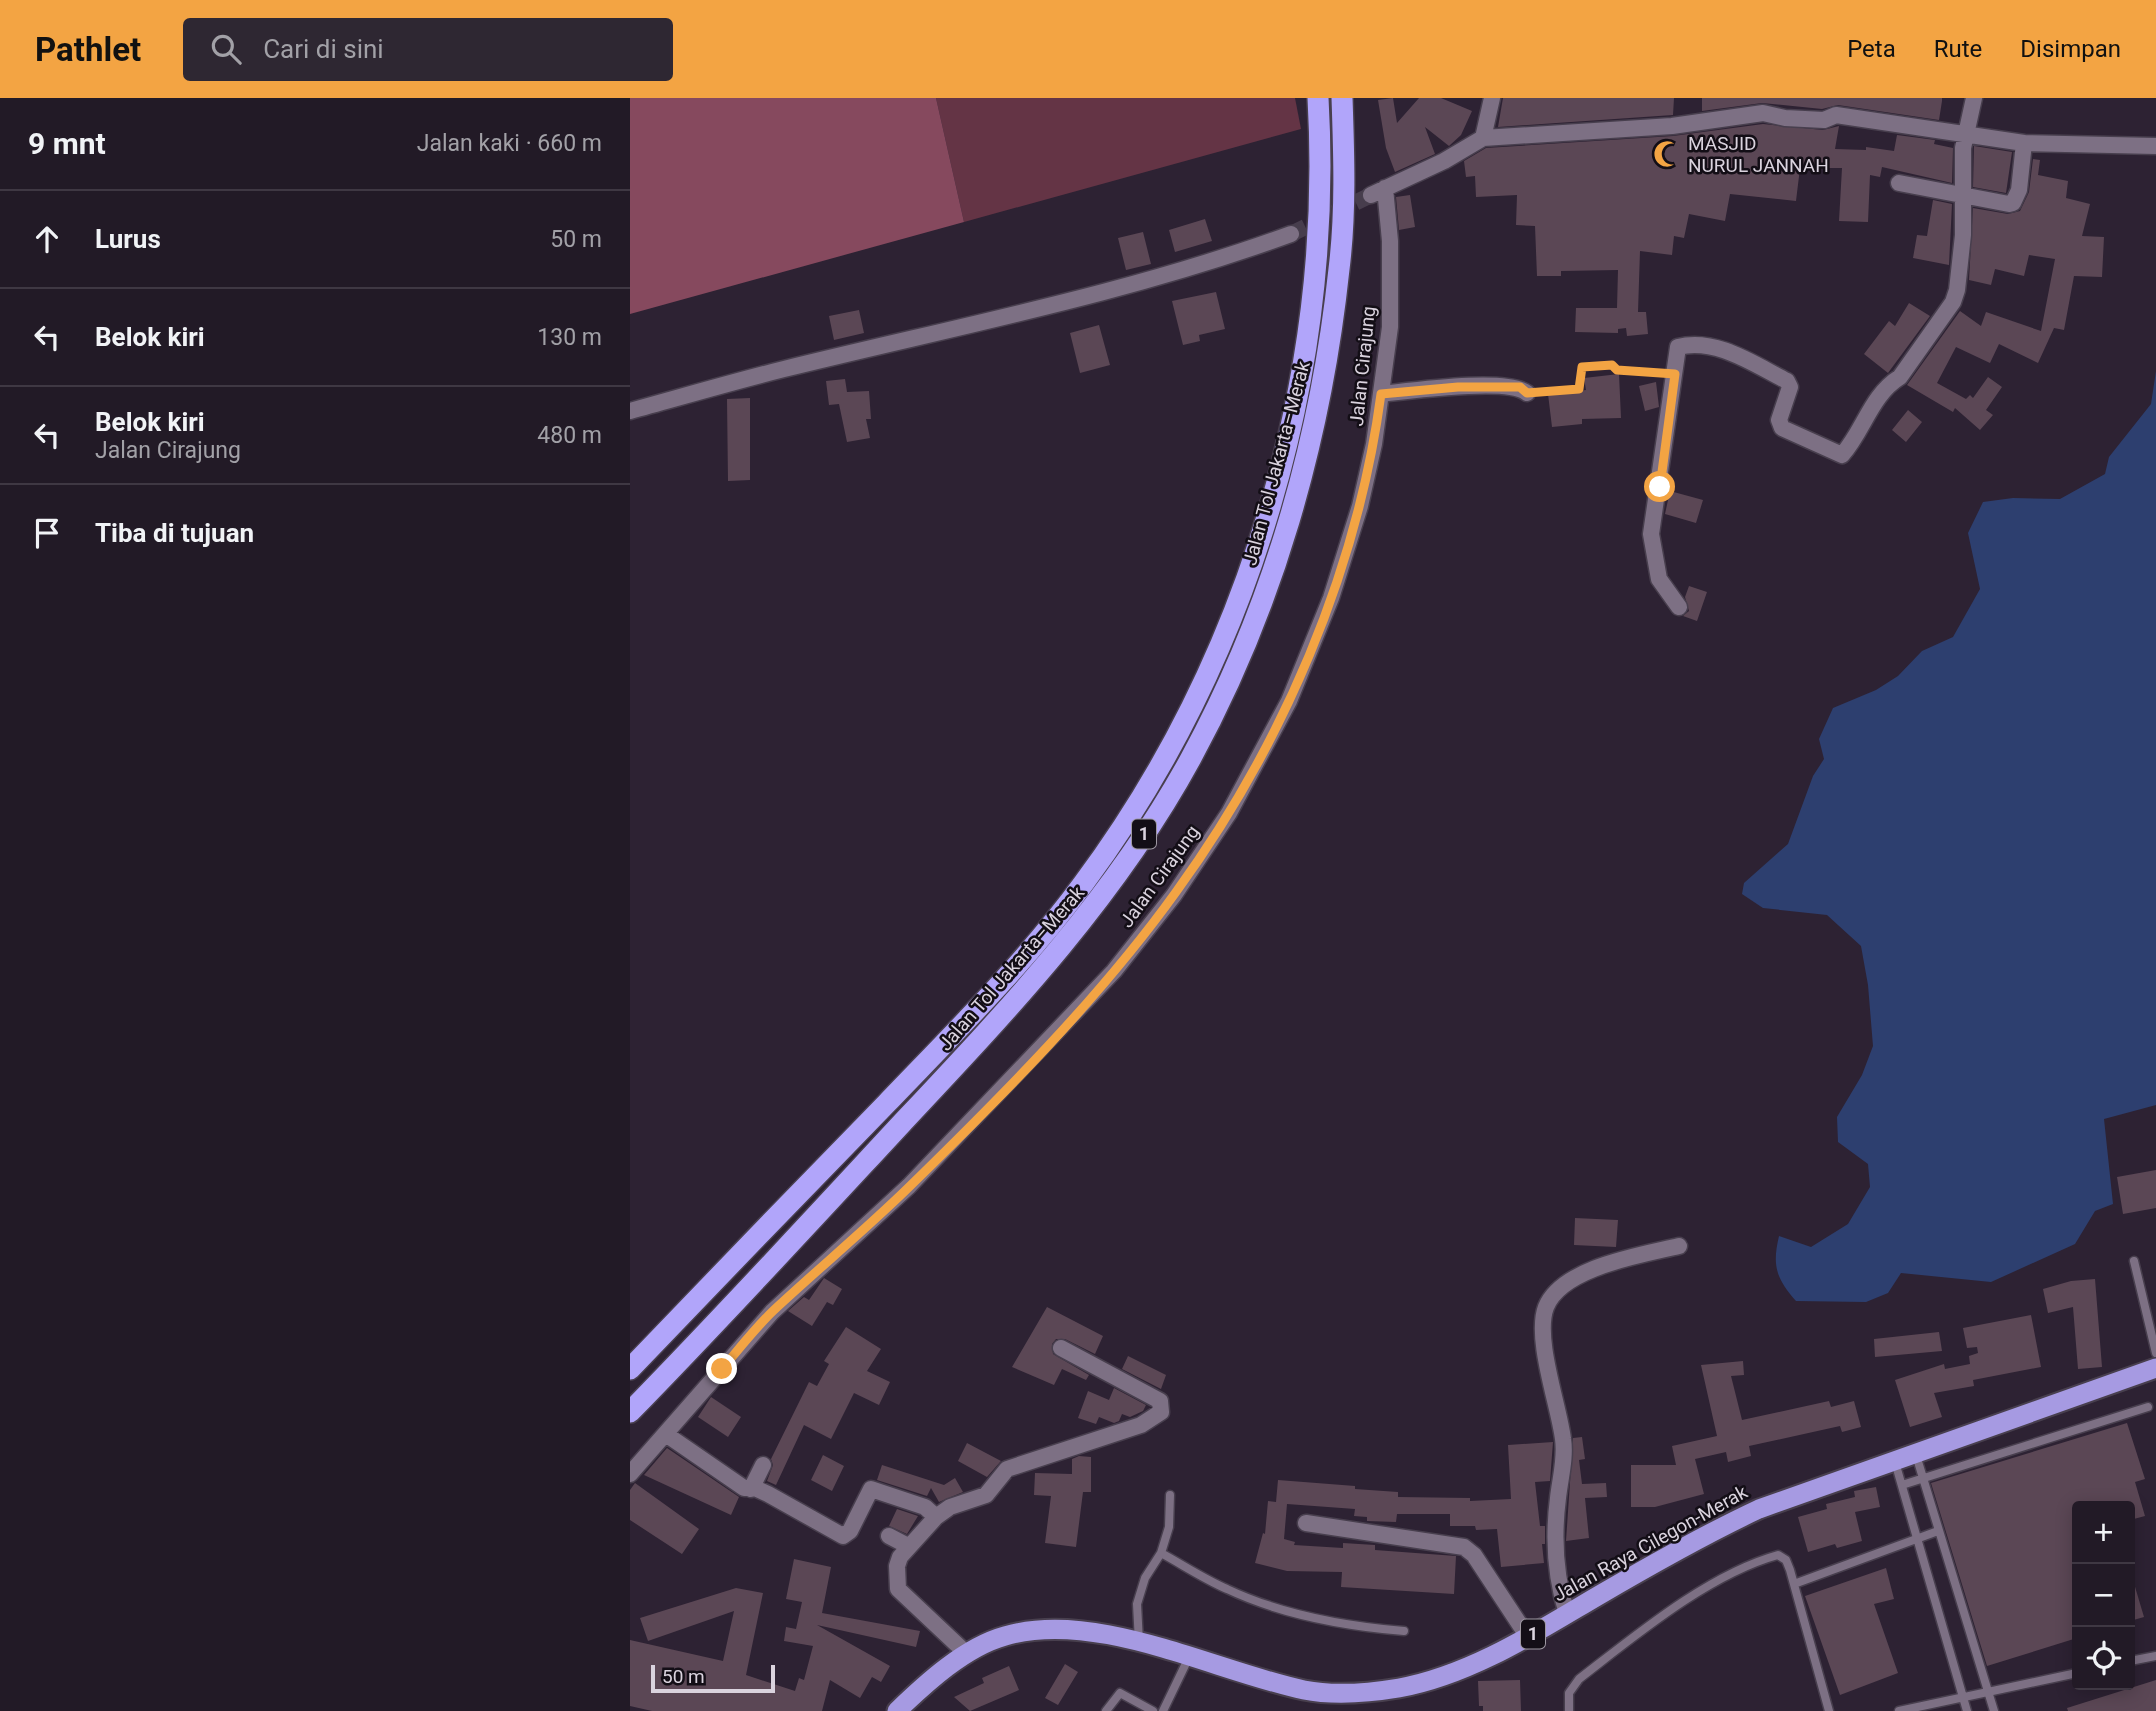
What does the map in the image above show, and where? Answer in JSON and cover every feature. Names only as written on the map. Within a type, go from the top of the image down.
[{"type":"highway","name":"Jalan Tol Jakarta–Merak","points":[[630,1368],[1009,976],[1084,884],[1167,757],[1226,634],[1264,523],[1303,379],[1316,282],[1322,169],[1318,98]]},
{"type":"highway","name":"Jalan Tol Jakarta–Merak","points":[[630,1412],[1024,993],[1104,894],[1190,760],[1243,652],[1284,538],[1324,385],[1340,266],[1344,170],[1342,98]]},
{"type":"highway","name":"Jalan Raya Cilegon-Merak","points":[[897,1711],[967,1654],[1003,1636],[1036,1630],[1058,1629],[1139,1642],[1306,1690],[1355,1692],[1418,1684],[1475,1663],[1528,1637],[1719,1527],[1759,1509],[2156,1368]]},
{"type":"street","points":[[1492,98],[1483,138],[1672,126],[1763,113],[1786,118],[1824,120],[1836,115],[2024,143],[2156,146]]},
{"type":"street","points":[[1679,607],[1660,579],[1651,534],[1679,346],[1734,353],[1790,385],[1779,420],[1782,428],[1842,455],[1866,421],[1868,412],[1892,382],[1900,377],[1953,302],[1961,270],[1966,135],[1974,98]]},
{"type":"street","name":"Jalan Cirajung","points":[[630,1474],[667,1435],[772,1312],[909,1186],[1068,1022],[1114,971],[1194,867],[1229,813],[1289,701],[1331,598],[1360,506],[1374,444],[1390,327],[1391,289],[1378,192],[1444,161],[1483,138]]},
{"type":"street","points":[[1899,183],[2013,203],[2019,190],[2024,143]]},
{"type":"street","points":[[630,411],[781,369],[1023,313],[1201,266],[1291,234]]},
{"type":"street","points":[[1381,394],[1499,386],[1520,387],[1527,393]]},
{"type":"street","points":[[1567,1614],[1560,1591],[1556,1555],[1556,1513],[1564,1440],[1546,1354],[1546,1307],[1561,1287],[1597,1267],[1679,1245]]},
{"type":"street","points":[[967,1654],[898,1589],[897,1566],[908,1546],[936,1517],[950,1507],[986,1495],[1007,1469],[1141,1425],[1161,1412],[1160,1401],[1061,1348]]},
{"type":"street","points":[[667,1435],[751,1489],[768,1494],[843,1536],[850,1531],[871,1489],[925,1507],[936,1517]]},
{"type":"street","points":[[751,1489],[763,1465]]},
{"type":"street","points":[[1306,1522],[1464,1547],[1474,1555],[1528,1637]]},
{"type":"street","points":[[889,1536],[908,1546]]},
{"type":"lane","points":[[2134,1261],[2156,1353]]},
{"type":"lane","points":[[1902,1485],[2148,1407]]},
{"type":"lane","points":[[1915,1452],[1994,1711]]},
{"type":"lane","points":[[1894,1459],[1967,1711]]},
{"type":"lane","points":[[1139,1642],[1137,1604],[1145,1578],[1161,1553],[1169,1527],[1170,1495]]},
{"type":"lane","points":[[1794,1584],[1938,1531]]},
{"type":"lane","points":[[1161,1553],[1227,1589],[1277,1608],[1350,1626],[1404,1631]]},
{"type":"lane","points":[[1569,1711],[1569,1693],[1579,1679],[1667,1612],[1745,1567],[1778,1555],[1786,1560],[1794,1584],[1829,1711]]},
{"type":"lane","points":[[2135,1660],[2156,1656]]},
{"type":"lane","points":[[1163,1711],[1189,1657]]},
{"type":"lane","points":[[1899,1711],[2072,1674]]},
{"type":"lane","points":[[1106,1711],[1121,1693],[1153,1711]]},
{"type":"path","points":[[1527,393],[1580,388],[1582,367],[1612,365],[1617,370],[1675,374]]},
{"type":"shaded area","points":[[630,98],[936,98],[964,222],[630,314]]},
{"type":"shaded area","points":[[936,98],[1295,98],[1301,129],[964,222]]},
{"type":"water","points":[[2156,371],[2156,1105],[2104,1119],[2113,1204],[2095,1211],[2075,1244],[1991,1282],[1901,1273],[1888,1293],[1866,1302],[1796,1301],[1777,1271],[1779,1236],[1811,1247],[1848,1224],[1870,1187],[1868,1164],[1838,1142],[1837,1117],[1862,1075],[1873,1046],[1868,985],[1861,946],[1827,915],[1763,908],[1742,894],[1744,883],[1788,844],[1813,776],[1824,759],[1819,739],[1833,708],[1876,690],[1898,676],[1922,651],[1953,637],[1980,589],[1968,533],[1983,502],[2013,498],[2060,499],[2105,474],[2109,457],[2151,404]]},
{"type":"building","points":[[1393,98],[1397,123],[1419,98],[1441,98],[1472,111],[1461,135],[1449,146],[1425,127],[1435,154],[1395,172],[1386,148],[1378,100]]},
{"type":"building","points":[[1503,98],[1674,98],[1673,115],[1498,127]]},
{"type":"building","points":[[1702,98],[1942,98],[1942,101],[1939,120],[1838,105],[1822,109],[1762,103],[1702,111]]},
{"type":"building","points":[[1763,124],[1823,130],[1839,126],[1835,149],[1866,150],[1866,147],[1894,151],[1897,135],[1935,140],[1934,144],[1953,148],[1952,183],[1882,167],[1880,177],[1870,175],[1868,222],[1839,221],[1842,168],[1800,168],[1796,201],[1730,194],[1725,221],[1689,214],[1684,238],[1674,236],[1672,255],[1640,251],[1638,312],[1646,312],[1648,334],[1627,336],[1626,328],[1618,329],[1618,333],[1575,332],[1576,308],[1617,308],[1618,270],[1561,271],[1561,276],[1537,276],[1535,226],[1516,225],[1517,195],[1476,197],[1475,176],[1466,177],[1464,161],[1486,148],[1673,136]]},
{"type":"building","points":[[1974,146],[2012,152],[2006,193],[1973,187]]},
{"type":"building","points":[[2033,159],[2040,160],[2038,175],[2068,181],[2066,198],[2090,204],[2082,236],[2104,237],[2102,277],[2074,276],[2064,330],[2054,328],[2038,363],[1999,344],[1990,363],[1956,347],[1937,383],[1966,399],[1970,395],[1973,398],[1988,377],[2002,387],[1986,410],[1993,415],[1980,430],[1955,408],[1953,412],[1907,385],[1960,311],[1981,326],[1986,312],[2041,331],[2055,259],[2029,255],[2024,276],[1995,269],[1991,285],[1969,280],[1973,208],[2008,214],[2020,211],[2029,192]]},
{"type":"building","points":[[1410,195],[1415,227],[1399,230],[1396,197]]},
{"type":"building","points":[[1933,200],[1952,204],[1949,265],[1913,258],[1917,235],[1927,236]]},
{"type":"building","points":[[1205,219],[1212,241],[1175,252],[1169,230]]},
{"type":"building","points":[[1143,232],[1151,264],[1126,270],[1118,238]]},
{"type":"building","points":[[1216,292],[1225,329],[1199,335],[1200,341],[1183,345],[1172,301]]},
{"type":"building","points":[[1909,303],[1930,316],[1888,373],[1864,354],[1889,321],[1895,326]]},
{"type":"building","points":[[859,310],[864,333],[834,340],[829,316]]},
{"type":"building","points":[[1099,325],[1110,365],[1080,373],[1070,333]]},
{"type":"building","points":[[1619,374],[1621,418],[1582,419],[1582,424],[1552,427],[1548,394],[1586,390],[1584,378]]},
{"type":"building","points":[[845,379],[847,392],[869,391],[871,419],[866,419],[870,438],[847,442],[839,404],[829,405],[826,381]]},
{"type":"building","points":[[1656,382],[1659,407],[1645,411],[1639,386]]},
{"type":"building","points":[[750,398],[750,480],[728,481],[727,399]]},
{"type":"building","points":[[1908,410],[1922,422],[1906,442],[1892,430]]},
{"type":"building","points":[[1670,491],[1703,500],[1696,523],[1665,514]]},
{"type":"building","points":[[1689,586],[1707,592],[1697,621],[1683,616],[1689,611],[1685,597]]},
{"type":"building","points":[[2156,1170],[2156,1208],[2123,1214],[2117,1177]]},
{"type":"building","points":[[1575,1218],[1618,1220],[1616,1247],[1574,1245]]},
{"type":"building","points":[[824,1278],[842,1289],[833,1305],[827,1302],[812,1326],[788,1311],[804,1297],[809,1300]]},
{"type":"building","points":[[2095,1279],[2102,1367],[2078,1369],[2073,1307],[2048,1313],[2043,1289],[2071,1281]]},
{"type":"building","points":[[1047,1307],[1103,1336],[1095,1354],[1065,1339],[1056,1339],[1052,1344],[1053,1354],[1089,1375],[1086,1380],[1062,1369],[1054,1385],[1012,1367]]},
{"type":"building","points":[[2031,1315],[2041,1367],[1973,1380],[1974,1386],[1934,1393],[1942,1417],[1910,1427],[1895,1380],[1944,1364],[1945,1369],[1970,1364],[1969,1356],[1978,1353],[1977,1347],[1967,1348],[1963,1328]]},
{"type":"building","points":[[846,1327],[881,1349],[867,1371],[890,1382],[879,1405],[854,1393],[831,1439],[804,1425],[776,1485],[767,1481],[773,1465],[771,1459],[809,1382],[817,1386],[829,1364],[824,1361]]},
{"type":"building","points":[[1939,1332],[1942,1351],[1875,1357],[1874,1339]]},
{"type":"building","points":[[1128,1356],[1166,1375],[1161,1389],[1122,1369]]},
{"type":"building","points":[[1743,1361],[1744,1375],[1731,1376],[1742,1420],[1829,1401],[1831,1407],[1854,1401],[1861,1427],[1842,1432],[1840,1426],[1749,1446],[1751,1456],[1728,1462],[1726,1452],[1695,1459],[1704,1494],[1655,1507],[1631,1507],[1631,1465],[1676,1465],[1672,1446],[1717,1436],[1701,1365]]},
{"type":"building","points":[[1114,1388],[1146,1405],[1143,1411],[1130,1417],[1122,1414],[1119,1421],[1114,1423],[1099,1417],[1096,1424],[1078,1418],[1088,1391],[1109,1400]]},
{"type":"building","points":[[711,1397],[741,1417],[728,1437],[698,1417]]},
{"type":"building","points":[[2127,1423],[2145,1479],[2135,1482],[2145,1516],[2135,1519],[2135,1501],[2072,1501],[2072,1640],[1987,1666],[1931,1483]]},
{"type":"building","points":[[1582,1437],[1585,1459],[1579,1460],[1582,1484],[1606,1483],[1607,1497],[1585,1498],[1589,1538],[1566,1541],[1573,1438]]},
{"type":"building","points":[[1553,1442],[1550,1481],[1535,1482],[1540,1526],[1545,1526],[1545,1544],[1542,1544],[1544,1563],[1501,1567],[1497,1529],[1476,1530],[1475,1526],[1450,1526],[1450,1514],[1397,1514],[1396,1522],[1367,1521],[1367,1517],[1354,1516],[1355,1509],[1287,1504],[1284,1539],[1295,1542],[1294,1545],[1343,1548],[1343,1543],[1375,1545],[1375,1550],[1456,1556],[1454,1594],[1341,1587],[1342,1572],[1287,1571],[1255,1563],[1263,1533],[1265,1534],[1268,1501],[1276,1502],[1278,1480],[1398,1492],[1398,1497],[1470,1498],[1470,1501],[1511,1499],[1508,1445]]},
{"type":"building","points":[[967,1443],[1001,1461],[987,1477],[958,1461]]},
{"type":"building","points":[[667,1448],[739,1497],[731,1515],[644,1475]]},
{"type":"building","points":[[823,1455],[844,1466],[832,1491],[811,1480]]},
{"type":"building","points":[[1079,1456],[1091,1457],[1091,1492],[1083,1492],[1076,1547],[1045,1543],[1051,1496],[1034,1495],[1035,1473],[1072,1474],[1072,1459]]},
{"type":"building","points":[[882,1465],[944,1485],[955,1478],[963,1492],[939,1502],[931,1488],[927,1496],[877,1480]]},
{"type":"building","points":[[635,1483],[699,1529],[682,1554],[630,1520],[630,1490]]},
{"type":"building","points":[[1876,1487],[1880,1507],[1855,1512],[1862,1541],[1837,1548],[1835,1544],[1808,1552],[1798,1517],[1827,1509],[1826,1504],[1855,1497],[1854,1491]]},
{"type":"building","points":[[897,1509],[918,1516],[907,1534],[889,1526]]},
{"type":"building","points":[[794,1559],[831,1567],[822,1613],[920,1631],[916,1647],[817,1625],[890,1666],[881,1682],[872,1677],[860,1698],[830,1680],[822,1711],[652,1711],[630,1706],[630,1640],[723,1661],[734,1611],[648,1641],[640,1618],[736,1588],[763,1593],[746,1675],[795,1691],[799,1678],[804,1680],[813,1646],[784,1641],[786,1627],[796,1629],[802,1602],[786,1599]]},
{"type":"building","points":[[1886,1568],[1894,1599],[1874,1604],[1898,1673],[1840,1695],[1805,1596]]},
{"type":"building","points":[[2135,1587],[2144,1617],[2135,1620]]},
{"type":"building","points":[[1065,1664],[1078,1672],[1058,1705],[1045,1698]]},
{"type":"building","points":[[1009,1666],[1019,1690],[970,1711],[954,1697],[984,1683],[982,1678]]},
{"type":"building","points":[[1520,1680],[1521,1711],[1483,1711],[1483,1706],[1479,1706],[1478,1681]]},
{"type":"building","points":[[2156,1680],[2156,1711],[2068,1711],[2067,1708],[2124,1690],[2135,1690],[2135,1687]]},
{"type":"tunnel","points":[[1291,234],[1371,195]]},
{"type":"place","name":"MASJID NURUL JANNAH","points":[[1667,154]]},
{"type":"route","points":[[722,1369],[772,1312],[848,1245],[909,1186],[1068,1022],[1114,971],[1194,867],[1229,813],[1289,701],[1331,598],[1360,506],[1374,444],[1381,394],[1458,387],[1520,387],[1527,393],[1579,389],[1579,369],[1582,367],[1612,365],[1616,370],[1675,374],[1660,487]]}]
